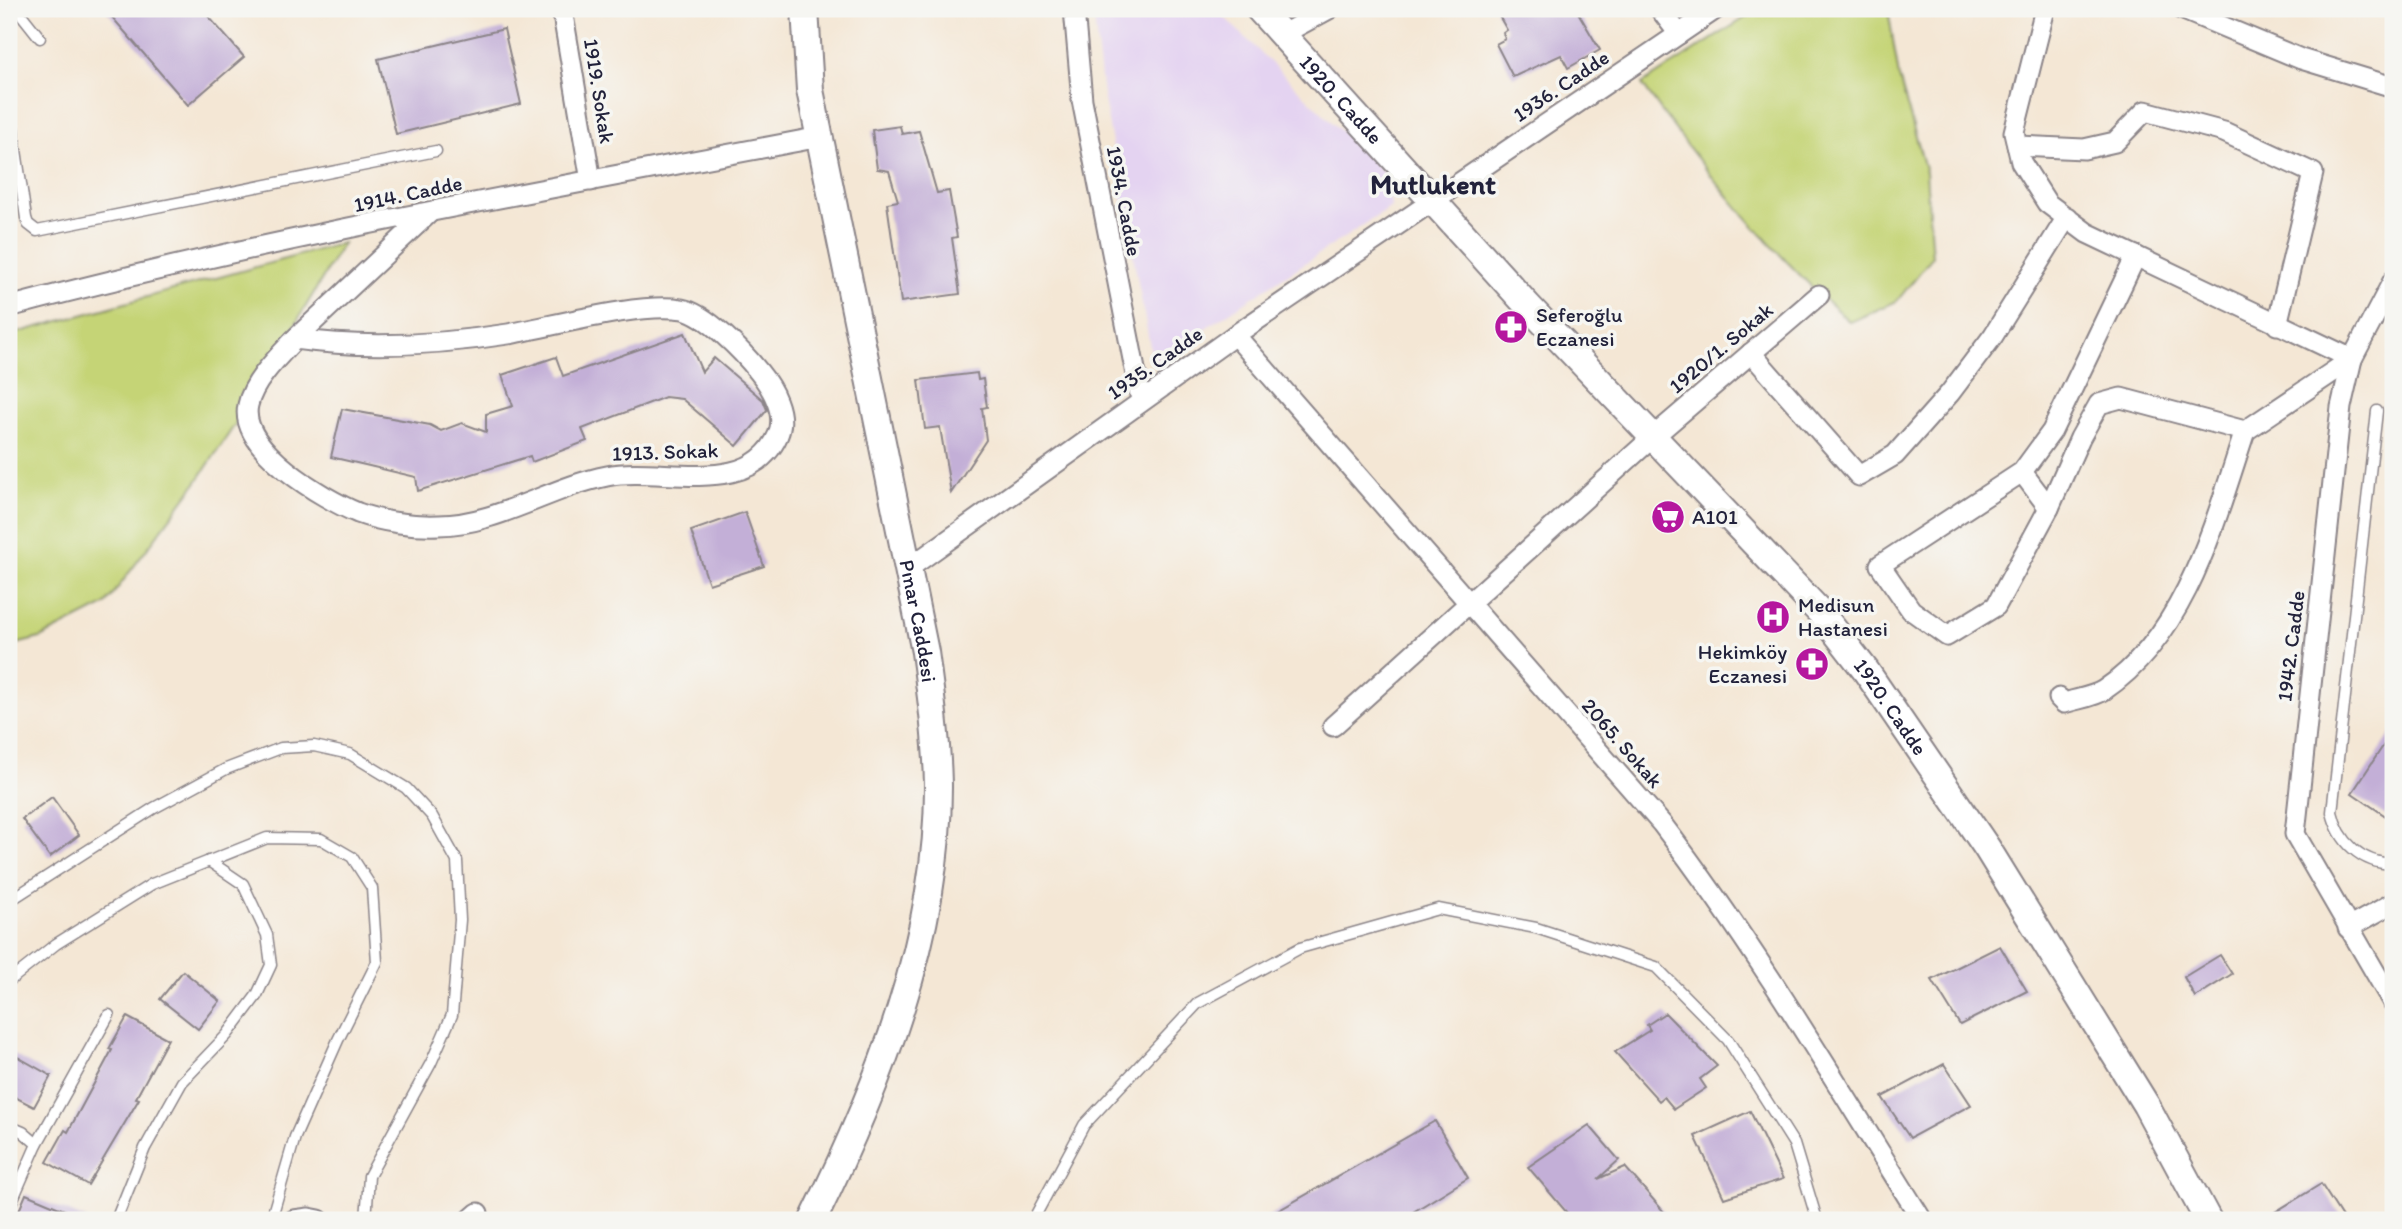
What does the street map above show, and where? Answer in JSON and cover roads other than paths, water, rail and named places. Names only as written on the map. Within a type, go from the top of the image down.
[{"type":"main road","name":"Pınar Caddesi","points":[[805,9],[810,90],[909,568],[936,738],[938,787],[930,884],[906,991],[886,1047],[813,1220]]},
{"type":"main road","name":"1920. Cadde","points":[[1259,9],[1430,201],[1820,612],[1873,680],[1958,804],[2146,1105],[2208,1220]]},
{"type":"street","name":"1919. Sokak","points":[[562,9],[591,181]]},
{"type":"street","name":"1934. Cadde","points":[[1074,9],[1082,100],[1140,400]]},
{"type":"street","points":[[1283,34],[1329,9]]},
{"type":"street","points":[[1660,9],[1679,34]]},
{"type":"street","name":"1936. Cadde","points":[[1430,201],[1716,9]]},
{"type":"street","points":[[2045,9],[2014,132],[2021,162],[2047,202],[2087,233],[2352,359]]},
{"type":"street","points":[[2181,9],[2301,59],[2393,87]]},
{"type":"street","points":[[2017,146],[2084,149],[2115,142],[2145,111],[2224,132],[2313,173],[2277,325]]},
{"type":"street","name":"1914. Cadde","points":[[9,307],[122,279],[429,213],[820,137]]},
{"type":"street","name":"1935. Cadde","points":[[909,568],[1140,400],[1430,201]]},
{"type":"street","name":"1913. Sokak","points":[[295,339],[347,344],[430,343],[508,334],[628,312],[684,309],[724,337],[769,383],[779,406],[780,429],[771,451],[759,463],[739,471],[612,475],[551,491],[471,521],[440,526],[391,521],[358,513],[299,479],[259,445],[249,425],[247,405],[266,373],[295,339],[429,213]]},
{"type":"street","points":[[1751,353],[1858,475],[1895,455],[1950,393],[1993,336],[2067,217]]},
{"type":"street","points":[[2136,256],[2052,431],[2022,472],[1880,565],[1911,610],[1947,636],[1996,606],[2049,508],[2080,438],[2099,404],[2120,398],[2245,431]]},
{"type":"street","name":"1942. Cadde","points":[[2393,281],[2352,359],[2341,407],[2295,834],[2393,1003]]},
{"type":"street","name":"1920/1. Sokak","points":[[1334,726],[1653,437],[1819,295]]},
{"type":"street","name":"2065. Sokak","points":[[1235,335],[1623,778],[1705,880],[1777,988],[1922,1220]]},
{"type":"street","points":[[2060,698],[2064,703],[2102,692],[2148,653],[2182,597],[2214,524],[2245,431],[2352,359]]},
{"type":"street","points":[[2022,472],[2049,508]]},
{"type":"street","points":[[2348,929],[2393,903]]},
{"type":"street","points":[[294,1220],[319,1220]]},
{"type":"lane","points":[[16,9],[40,38]]},
{"type":"lane","points":[[9,102],[26,218],[37,232],[436,151]]},
{"type":"lane","points":[[2377,411],[2332,812],[2341,836],[2358,854],[2380,864],[2393,864]]},
{"type":"lane","points":[[9,901],[154,808],[226,769],[281,748],[314,747],[350,754],[406,788],[432,816],[457,861],[460,919],[452,1015],[431,1063],[369,1176],[366,1220]]},
{"type":"lane","points":[[9,981],[56,944],[152,884],[267,838],[321,839],[352,857],[372,888],[377,962],[338,1040],[295,1137],[271,1220]]},
{"type":"lane","points":[[116,1220],[145,1148],[182,1082],[227,1035],[257,995],[271,965],[267,935],[243,884],[209,861]]},
{"type":"lane","points":[[1033,1220],[1084,1125],[1198,1003],[1300,948],[1437,909],[1535,928],[1656,967],[1728,1040],[1794,1144],[1817,1220]]},
{"type":"lane","points":[[9,1208],[37,1144],[109,1014]]},
{"type":"lane","points":[[9,1126],[23,1132],[37,1144]]},
{"type":"place","name":"Seferoğlu Eczanesi","points":[[1511,327]]},
{"type":"place","name":"A101","points":[[1668,517]]},
{"type":"place","name":"Medisun Hastanesi","points":[[1773,617]]},
{"type":"place","name":"Hekimköy Eczanesi","points":[[1812,664]]},
{"type":"district","name":"Mutlukent","points":[[1433,184]]}]
